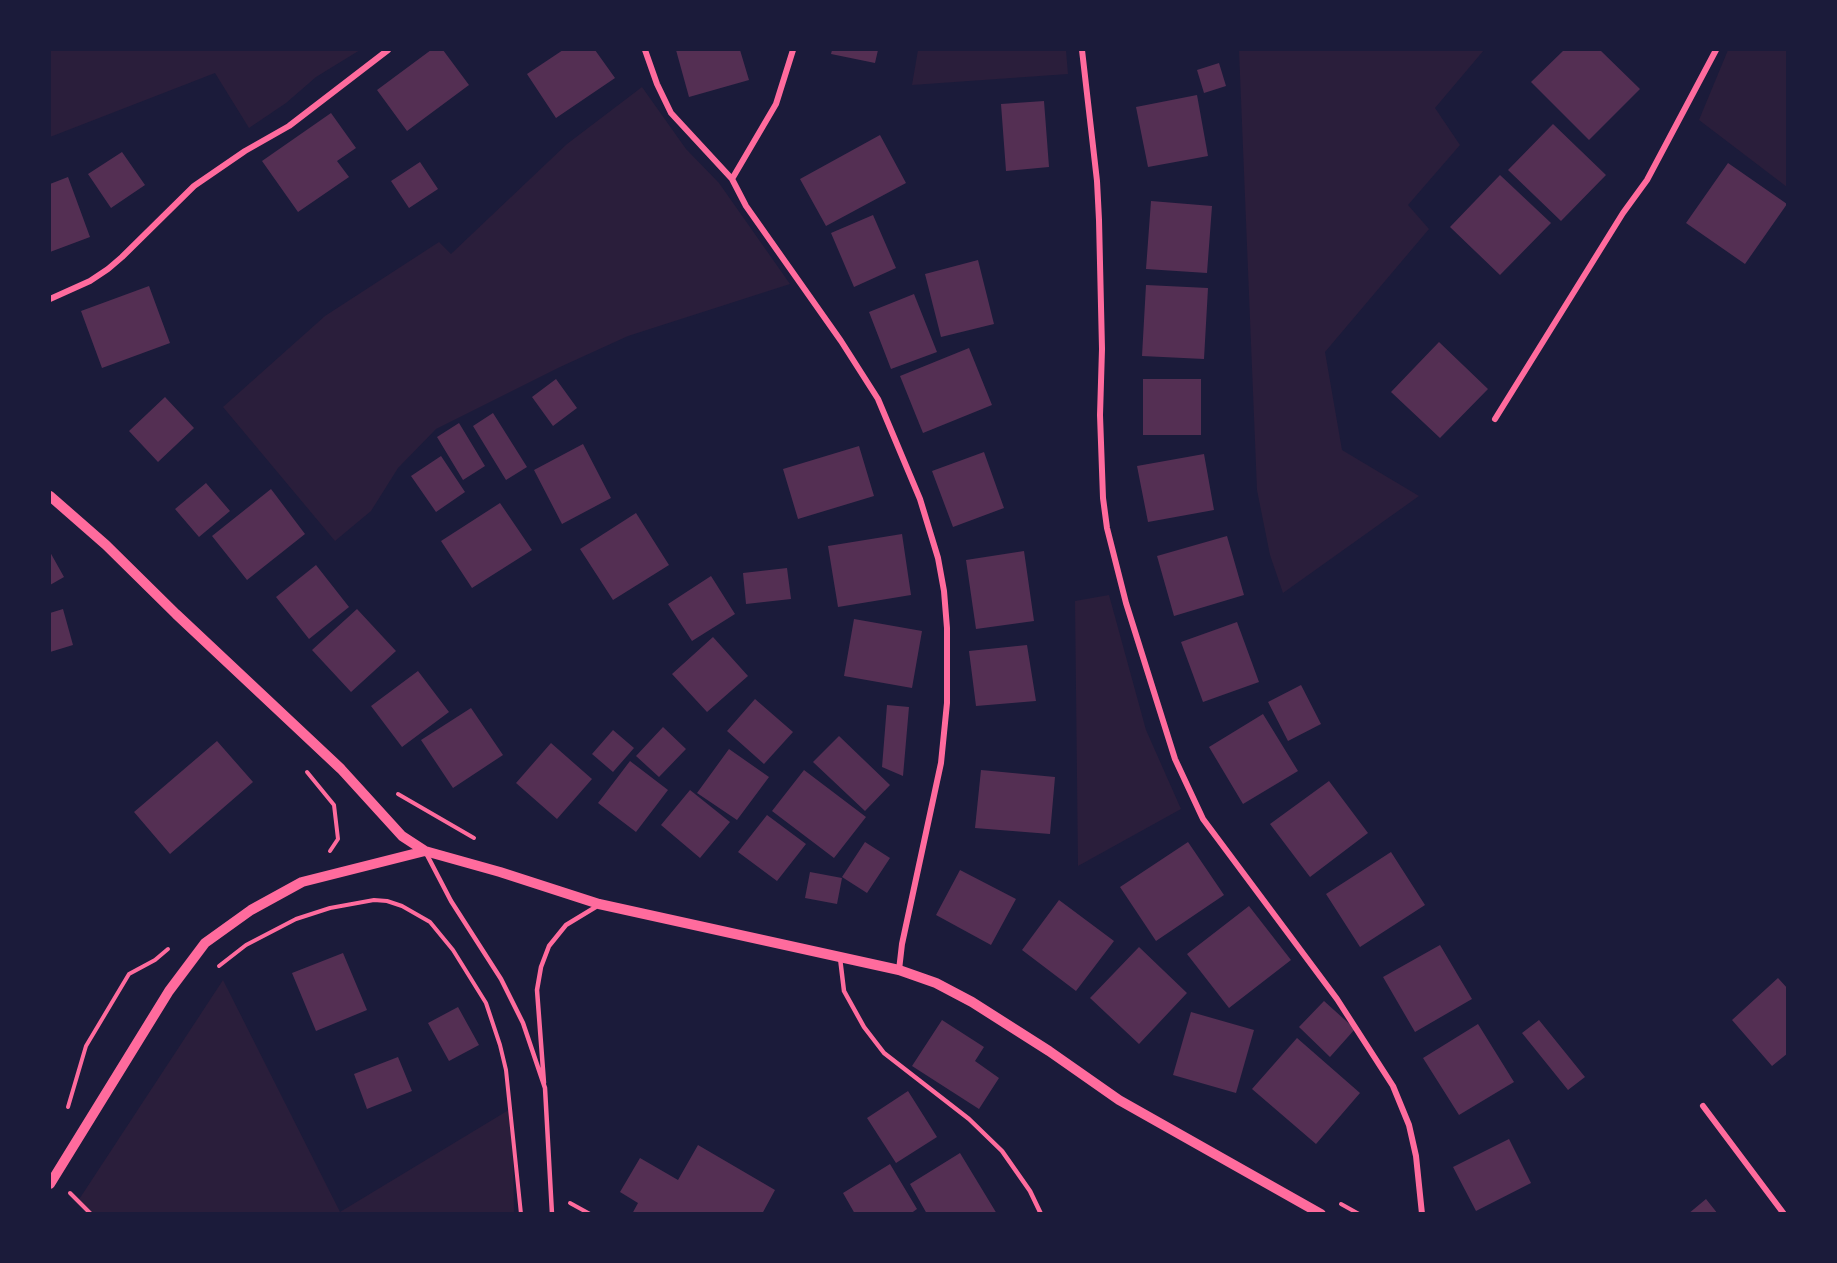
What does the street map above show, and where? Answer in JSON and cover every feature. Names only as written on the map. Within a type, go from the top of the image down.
[{"type":"street","points":[[50,299],[90,281],[108,269],[194,186],[245,151],[290,126],[387,50]]},
{"type":"street","points":[[645,50],[657,84],[672,113],[732,179],[746,206],[841,341],[878,399],[920,499],[938,558],[947,628],[947,703],[941,763],[899,970]]},
{"type":"street","points":[[732,179],[776,104],[793,50]]},
{"type":"street","points":[[1082,50],[1097,181],[1099,220],[1102,349],[1100,415],[1103,498],[1107,528],[1126,603],[1175,759],[1203,819],[1337,999],[1393,1086],[1409,1125],[1416,1156],[1422,1214]]},
{"type":"street","points":[[1495,419],[1623,213],[1647,180],[1716,50]]},
{"type":"street","points":[[50,496],[99,538],[176,614],[341,769],[402,836],[425,851],[599,904],[899,970],[936,983],[972,1002],[1049,1051],[1119,1100],[1322,1214]]},
{"type":"street","points":[[50,1184],[169,991],[205,943],[251,910],[302,882],[425,851]]},
{"type":"street","points":[[1703,1106],[1784,1214]]},
{"type":"lane","points":[[425,851],[451,901],[501,979],[523,1023],[545,1088]]},
{"type":"lane","points":[[552,1214],[537,990],[541,967],[549,946],[566,925],[599,904]]},
{"type":"lane","points":[[840,958],[844,991],[864,1027],[884,1053],[969,1119],[1002,1151],[1030,1191],[1041,1214]]},
{"type":"path","points":[[301,766],[334,805],[338,839],[324,857]]},
{"type":"path","points":[[395,792],[477,839]]},
{"type":"path","points":[[218,967],[246,945],[296,920],[330,908],[374,900],[387,900],[430,922],[453,950],[486,1003],[500,1045],[507,1070],[521,1214]]},
{"type":"path","points":[[65,1116],[86,1046],[129,974],[155,960],[173,945]]},
{"type":"path","points":[[1339,1202],[1359,1214]]},
{"type":"shaded area","points":[[50,50],[360,50],[316,77],[286,103],[249,128],[215,73],[50,137]]},
{"type":"shaded area","points":[[918,50],[1066,50],[1068,74],[912,85]]},
{"type":"shaded area","points":[[1239,50],[1484,50],[1435,108],[1460,145],[1408,205],[1429,229],[1325,352],[1342,450],[1419,496],[1283,593],[1270,555],[1257,490]]},
{"type":"shaded area","points":[[1728,50],[1787,50],[1787,187],[1699,120]]},
{"type":"shaded area","points":[[642,87],[686,149],[719,183],[790,284],[628,336],[436,429],[398,468],[371,511],[335,541],[223,407],[325,316],[439,242],[451,254],[567,144]]},
{"type":"shaded area","points":[[1109,595],[1146,730],[1181,809],[1078,866],[1075,601]]},
{"type":"shaded area","points":[[223,980],[340,1212],[512,1108],[514,1213],[91,1214],[78,1201]]},
{"type":"building","points":[[431,50],[443,50],[469,85],[407,131],[377,90]]},
{"type":"building","points":[[563,50],[595,50],[615,78],[556,118],[527,74]]},
{"type":"building","points":[[676,50],[740,50],[749,80],[689,97]]},
{"type":"building","points":[[832,50],[878,50],[875,63],[831,54]]},
{"type":"building","points":[[1564,50],[1600,50],[1640,89],[1589,140],[1531,82]]},
{"type":"building","points":[[1219,63],[1226,86],[1204,93],[1197,70]]},
{"type":"building","points":[[1197,95],[1208,156],[1148,167],[1136,107]]},
{"type":"building","points":[[1044,101],[1049,167],[1006,171],[1001,104]]},
{"type":"building","points":[[331,113],[356,148],[337,161],[349,177],[298,212],[262,161]]},
{"type":"building","points":[[1553,124],[1606,175],[1561,221],[1508,170]]},
{"type":"building","points":[[880,135],[906,183],[826,226],[800,179]]},
{"type":"building","points":[[122,152],[145,185],[111,208],[88,174]]},
{"type":"building","points":[[420,162],[438,189],[409,208],[391,181]]},
{"type":"building","points":[[1728,163],[1787,204],[1745,264],[1686,223]]},
{"type":"building","points":[[1500,175],[1551,223],[1500,275],[1450,227]]},
{"type":"building","points":[[68,177],[90,237],[50,252],[50,184]]},
{"type":"building","points":[[1151,201],[1212,206],[1207,273],[1146,269]]},
{"type":"building","points":[[873,215],[896,268],[854,287],[831,233]]},
{"type":"building","points":[[978,260],[994,324],[941,337],[925,274]]},
{"type":"building","points":[[1146,285],[1208,288],[1204,359],[1142,356]]},
{"type":"building","points":[[149,286],[170,343],[102,368],[81,311]]},
{"type":"building","points":[[914,294],[937,352],[891,369],[869,312]]},
{"type":"building","points":[[1439,342],[1488,389],[1440,438],[1391,392]]},
{"type":"building","points":[[969,348],[992,405],[923,433],[900,376]]},
{"type":"building","points":[[556,379],[577,408],[553,426],[532,397]]},
{"type":"building","points":[[1143,379],[1201,379],[1201,435],[1143,435]]},
{"type":"building","points":[[165,397],[194,428],[158,462],[129,431]]},
{"type":"building","points":[[493,413],[527,467],[506,480],[473,426]]},
{"type":"building","points":[[459,423],[485,466],[463,480],[437,437]]},
{"type":"building","points":[[583,444],[611,498],[562,524],[534,470]]},
{"type":"building","points":[[859,446],[874,496],[798,519],[783,469]]},
{"type":"building","points":[[984,452],[1004,508],[953,527],[932,471]]},
{"type":"building","points":[[1204,454],[1214,510],[1148,522],[1137,466]]},
{"type":"building","points":[[441,456],[465,492],[436,512],[411,476]]},
{"type":"building","points":[[206,483],[230,511],[199,537],[175,509]]},
{"type":"building","points":[[271,489],[305,534],[247,580],[212,536]]},
{"type":"building","points":[[500,503],[532,550],[472,588],[441,541]]},
{"type":"building","points":[[636,513],[669,565],[613,600],[580,549]]},
{"type":"building","points":[[902,534],[911,595],[838,607],[828,546]]},
{"type":"building","points":[[1227,536],[1244,595],[1174,616],[1157,556]]},
{"type":"building","points":[[1024,551],[1034,621],[976,629],[966,560]]},
{"type":"building","points":[[50,552],[64,577],[50,585]]},
{"type":"building","points":[[316,565],[349,607],[309,639],[276,597]]},
{"type":"building","points":[[787,568],[791,599],[746,604],[743,573]]},
{"type":"building","points":[[711,576],[735,614],[692,641],[668,604]]},
{"type":"building","points":[[63,609],[73,645],[50,652],[50,613]]},
{"type":"building","points":[[357,609],[396,651],[351,692],[312,650]]},
{"type":"building","points":[[854,619],[922,631],[912,688],[844,676]]},
{"type":"building","points":[[1237,622],[1259,682],[1203,702],[1181,642]]},
{"type":"building","points":[[713,637],[748,676],[707,712],[672,674]]},
{"type":"building","points":[[1027,645],[1036,701],[976,706],[969,651]]},
{"type":"building","points":[[418,671],[449,712],[402,747],[371,706]]},
{"type":"building","points":[[1301,685],[1321,724],[1288,741],[1268,702]]},
{"type":"building","points":[[755,699],[793,732],[764,764],[727,731]]},
{"type":"building","points":[[887,705],[909,707],[903,776],[882,767]]},
{"type":"building","points":[[471,708],[503,755],[453,788],[421,740]]},
{"type":"building","points":[[1263,714],[1298,771],[1243,804],[1209,747]]},
{"type":"building","points":[[663,727],[686,749],[659,777],[636,756]]},
{"type":"building","points":[[613,730],[634,748],[613,772],[592,754]]},
{"type":"building","points":[[839,736],[890,785],[865,811],[813,762]]},
{"type":"building","points":[[217,741],[253,782],[170,854],[134,812]]},
{"type":"building","points":[[551,743],[592,779],[557,819],[516,783]]},
{"type":"building","points":[[729,749],[769,777],[737,820],[697,793]]},
{"type":"building","points":[[630,761],[668,790],[636,832],[598,803]]},
{"type":"building","points":[[804,770],[866,817],[834,858],[772,811]]},
{"type":"building","points":[[981,770],[1055,777],[1050,834],[975,828]]},
{"type":"building","points":[[1329,781],[1368,833],[1310,877],[1270,824]]},
{"type":"building","points":[[690,790],[730,822],[700,858],[661,825]]},
{"type":"building","points":[[767,815],[806,844],[777,881],[738,852]]},
{"type":"building","points":[[865,842],[890,858],[867,893],[842,877]]},
{"type":"building","points":[[1188,842],[1224,895],[1156,941],[1120,887]]},
{"type":"building","points":[[1391,852],[1425,905],[1360,947],[1326,894]]},
{"type":"building","points":[[960,870],[1016,899],[991,945],[936,915]]},
{"type":"building","points":[[810,872],[842,878],[837,904],[805,898]]},
{"type":"building","points":[[1059,900],[1114,941],[1076,991],[1022,950]]},
{"type":"building","points":[[1249,906],[1291,960],[1229,1008],[1187,954]]},
{"type":"building","points":[[1440,945],[1472,999],[1415,1032],[1383,977]]},
{"type":"building","points":[[1139,947],[1187,993],[1139,1044],[1090,998]]},
{"type":"building","points":[[343,953],[367,1010],[316,1031],[292,973]]},
{"type":"building","points":[[1778,978],[1788,989],[1788,1053],[1772,1066],[1732,1020]]},
{"type":"building","points":[[1324,1001],[1355,1029],[1330,1057],[1299,1027]]},
{"type":"building","points":[[458,1007],[479,1045],[449,1061],[428,1023]]},
{"type":"building","points":[[1191,1012],[1254,1030],[1236,1093],[1173,1075]]},
{"type":"building","points":[[942,1020],[984,1047],[975,1061],[999,1078],[979,1109],[912,1066]]},
{"type":"building","points":[[1539,1020],[1585,1077],[1568,1090],[1522,1033]]},
{"type":"building","points":[[1478,1024],[1514,1082],[1459,1115],[1423,1058]]},
{"type":"building","points":[[1297,1038],[1360,1093],[1316,1144],[1252,1089]]},
{"type":"building","points":[[398,1057],[412,1091],[367,1109],[354,1074]]},
{"type":"building","points":[[908,1091],[937,1137],[896,1163],[867,1118]]},
{"type":"building","points":[[1509,1139],[1531,1183],[1476,1211],[1453,1167]]},
{"type":"building","points":[[698,1145],[775,1190],[762,1214],[632,1214],[638,1203],[620,1192],[640,1158],[678,1180]]},
{"type":"building","points":[[960,1153],[997,1214],[927,1214],[910,1184]]},
{"type":"building","points":[[890,1164],[917,1209],[910,1214],[855,1214],[843,1193]]},
{"type":"building","points":[[1706,1199],[1718,1214],[1688,1214]]}]
